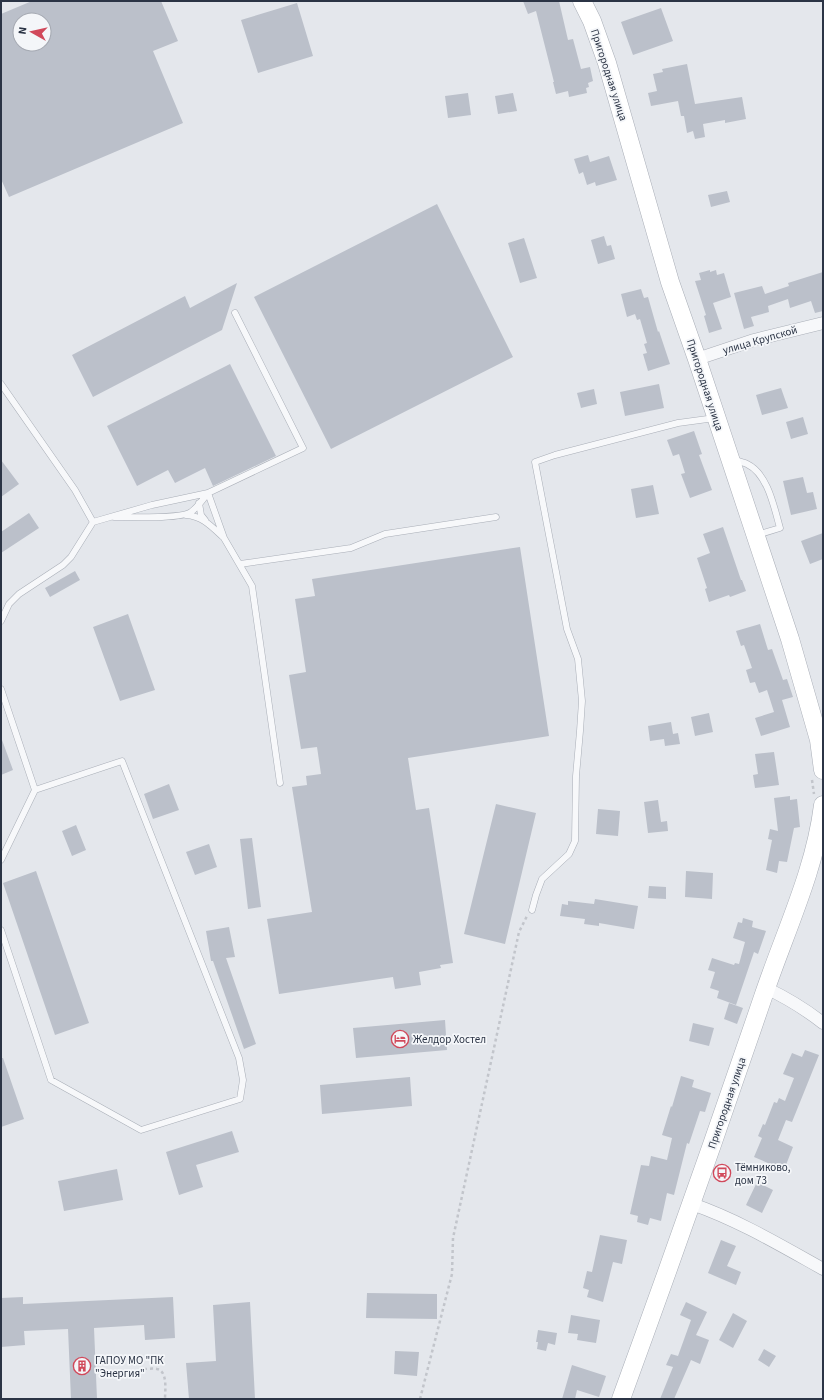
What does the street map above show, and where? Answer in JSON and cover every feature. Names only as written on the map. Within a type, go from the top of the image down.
[{"type":"street","name":"Пригородная улица","points":[[582,1],[592,21],[607,63],[670,282],[790,639],[819,740],[820,765]]},
{"type":"street","name":"улица Крупской","points":[[697,359],[754,340],[823,323]]},
{"type":"street","name":"Пригородная улица","points":[[621,1399],[692,1204],[808,871],[817,840],[819,800]]},
{"type":"street","points":[[766,988],[790,1000],[823,1023]]},
{"type":"street","points":[[692,1204],[716,1212],[737,1222],[823,1269]]},
{"type":"lane","points":[[1,621],[10,604],[19,594],[63,565],[72,557],[93,522],[152,505],[208,493],[303,448],[235,313]]},
{"type":"lane","points":[[1,384],[75,490],[93,522]]},
{"type":"lane","points":[[532,910],[542,879],[569,854],[575,841],[576,776],[582,701],[578,659],[567,629],[535,462],[555,455],[678,423],[716,417]]},
{"type":"lane","points":[[730,459],[747,464],[756,471],[770,493],[780,528],[755,535]]},
{"type":"lane","points":[[184,515],[191,512],[208,493]]},
{"type":"lane","points":[[208,493],[224,538],[252,586],[280,782]]},
{"type":"lane","points":[[200,503],[201,515],[224,538]]},
{"type":"lane","points":[[107,518],[184,515],[200,518],[207,522]]},
{"type":"lane","points":[[240,564],[352,548],[385,534],[496,517]]},
{"type":"lane","points":[[1,689],[35,790],[1,860]]},
{"type":"lane","points":[[1,930],[51,1080],[141,1130],[240,1099],[243,1080],[239,1058],[122,761],[35,790]]},
{"type":"path","points":[[819,800],[820,765]]},
{"type":"path","points":[[420,1399],[452,1274],[453,1238],[519,932],[522,924],[532,910]]},
{"type":"path","points":[[144,1369],[158,1369],[162,1371],[164,1375],[165,1399]]},
{"type":"building","points":[[32,1],[161,1],[178,41],[153,51],[183,123],[9,197],[1,179],[1,14]]},
{"type":"building","points":[[523,1],[559,1],[568,40],[573,39],[581,69],[590,67],[593,81],[588,83],[589,87],[586,88],[587,93],[569,97],[568,91],[556,94],[536,11],[528,14]]},
{"type":"building","points":[[297,3],[313,56],[258,73],[241,20]]},
{"type":"building","points":[[661,8],[673,41],[633,55],[621,22]]},
{"type":"building","points":[[687,64],[695,104],[742,97],[746,119],[725,123],[725,120],[703,124],[705,137],[695,139],[693,131],[687,133],[684,116],[681,116],[678,101],[651,106],[648,93],[657,91],[653,74],[663,72],[662,69]]},
{"type":"building","points":[[468,93],[471,115],[448,118],[445,96]]},
{"type":"building","points":[[513,93],[517,111],[498,114],[495,96]]},
{"type":"building","points":[[588,155],[590,162],[609,156],[617,180],[596,186],[595,182],[587,185],[583,172],[579,174],[574,159]]},
{"type":"building","points":[[727,191],[730,202],[711,207],[708,195]]},
{"type":"building","points":[[437,204],[513,357],[331,449],[254,297]]},
{"type":"building","points":[[604,236],[607,246],[611,245],[615,259],[598,264],[591,240]]},
{"type":"building","points":[[524,238],[537,278],[520,283],[508,243]]},
{"type":"building","points":[[710,270],[710,272],[716,270],[717,275],[724,273],[731,297],[713,303],[722,329],[709,333],[704,316],[706,315],[695,281],[701,280],[699,273]]},
{"type":"building","points":[[823,272],[823,311],[815,313],[811,301],[790,308],[788,299],[768,306],[769,312],[751,317],[754,326],[744,329],[734,293],[762,286],[765,294],[789,286],[788,283]]},
{"type":"building","points":[[237,283],[222,330],[93,397],[72,355],[185,296],[190,308]]},
{"type":"building","points":[[641,289],[644,298],[648,297],[658,332],[659,331],[670,364],[648,371],[643,354],[647,353],[644,344],[647,343],[640,319],[637,320],[635,314],[627,317],[621,294]]},
{"type":"building","points":[[230,364],[276,456],[213,486],[205,468],[175,483],[168,470],[137,486],[107,426]]},
{"type":"building","points":[[659,384],[664,408],[625,416],[620,392]]},
{"type":"building","points":[[781,388],[788,408],[762,415],[756,395]]},
{"type":"building","points":[[594,389],[597,404],[581,408],[577,393]]},
{"type":"building","points":[[803,417],[808,434],[791,439],[786,422]]},
{"type":"building","points":[[694,431],[702,454],[699,455],[712,490],[690,498],[681,474],[685,473],[679,454],[673,456],[667,440]]},
{"type":"building","points":[[1,460],[19,484],[1,497]]},
{"type":"building","points":[[803,477],[807,493],[813,492],[817,509],[791,515],[783,481]]},
{"type":"building","points":[[653,485],[659,514],[636,518],[631,489]]},
{"type":"building","points":[[29,513],[39,528],[1,553],[1,532]]},
{"type":"building","points":[[723,527],[746,591],[709,602],[705,589],[707,588],[697,558],[710,553],[703,534]]},
{"type":"building","points":[[823,533],[823,559],[810,564],[801,541]]},
{"type":"building","points":[[520,547],[549,736],[408,758],[416,810],[429,808],[453,963],[440,965],[441,968],[419,972],[421,985],[395,989],[393,977],[279,994],[267,919],[312,912],[292,787],[307,785],[306,776],[321,774],[317,747],[301,749],[289,675],[306,672],[295,599],[315,596],[312,579]]},
{"type":"building","points":[[75,571],[80,580],[50,597],[45,588]]},
{"type":"building","points":[[128,614],[155,690],[120,701],[93,627]]},
{"type":"building","points":[[760,624],[768,650],[772,649],[783,680],[787,679],[793,697],[782,700],[790,727],[761,736],[755,718],[774,712],[767,690],[759,693],[755,682],[750,683],[746,670],[752,668],[744,645],[741,646],[736,631]]},
{"type":"building","points":[[709,713],[713,732],[695,736],[691,717]]},
{"type":"building","points":[[671,722],[673,734],[678,733],[680,744],[665,746],[664,739],[650,741],[648,726]]},
{"type":"building","points":[[2,740],[13,770],[1,775],[1,741]]},
{"type":"building","points":[[774,752],[779,785],[755,788],[753,775],[758,774],[755,754]]},
{"type":"building","points":[[169,784],[179,810],[153,819],[144,794]]},
{"type":"building","points":[[790,796],[790,800],[797,799],[800,827],[794,828],[787,862],[779,861],[777,873],[766,870],[772,840],[768,839],[770,829],[778,831],[774,798]]},
{"type":"building","points":[[658,800],[661,822],[667,821],[668,831],[648,833],[644,802]]},
{"type":"building","points":[[496,804],[536,813],[505,944],[464,934]]},
{"type":"building","points":[[598,809],[620,811],[618,836],[596,834]]},
{"type":"building","points":[[76,825],[86,850],[72,856],[62,831]]},
{"type":"building","points":[[252,838],[261,907],[248,909],[240,839]]},
{"type":"building","points":[[209,844],[217,867],[195,875],[186,852]]},
{"type":"building","points":[[36,871],[89,1023],[55,1035],[3,883]]},
{"type":"building","points":[[686,871],[713,873],[712,899],[685,897]]},
{"type":"building","points":[[649,886],[666,887],[666,899],[648,898]]},
{"type":"building","points":[[595,899],[638,906],[634,929],[599,923],[599,926],[584,924],[585,919],[560,916],[562,904],[568,905],[568,901],[594,904]]},
{"type":"building","points":[[743,918],[753,921],[752,927],[766,931],[758,954],[754,952],[736,1005],[717,998],[719,991],[710,988],[715,972],[708,970],[712,958],[734,965],[735,963],[739,964],[745,942],[733,938],[738,922],[742,923]]},
{"type":"building","points":[[229,927],[235,957],[226,958],[256,1044],[244,1049],[213,961],[211,961],[206,931]]},
{"type":"building","points":[[729,1003],[743,1008],[737,1024],[724,1019]]},
{"type":"building","name":"Желдор Хостел","points":[[445,1020],[447,1050],[356,1058],[353,1028]]},
{"type":"building","points":[[693,1023],[714,1028],[709,1046],[689,1041]]},
{"type":"building","points":[[805,1050],[819,1055],[792,1122],[786,1120],[778,1140],[793,1147],[784,1170],[754,1157],[762,1138],[758,1136],[763,1124],[765,1125],[774,1102],[777,1103],[779,1098],[785,1101],[794,1078],[783,1074],[792,1053],[802,1057]]},
{"type":"building","points":[[1,1058],[3,1058],[24,1119],[1,1127]]},
{"type":"building","points":[[681,1076],[694,1080],[692,1087],[711,1093],[705,1112],[700,1111],[689,1144],[687,1143],[674,1195],[667,1193],[661,1221],[650,1218],[648,1225],[637,1222],[638,1216],[630,1214],[641,1165],[649,1166],[651,1156],[667,1160],[672,1138],[662,1135]]},
{"type":"building","points":[[410,1077],[412,1106],[322,1114],[320,1085]]},
{"type":"building","points":[[232,1131],[239,1152],[196,1165],[203,1187],[179,1195],[166,1152]]},
{"type":"building","points":[[117,1169],[123,1200],[64,1211],[58,1181]]},
{"type":"building","points":[[757,1182],[773,1190],[762,1213],[746,1205]]},
{"type":"building","points":[[600,1235],[627,1240],[622,1264],[613,1262],[603,1302],[587,1297],[589,1290],[583,1288],[587,1271],[592,1272]]},
{"type":"building","points":[[721,1240],[736,1246],[727,1266],[741,1272],[736,1285],[708,1273]]},
{"type":"building","points":[[367,1293],[437,1294],[437,1319],[366,1318]]},
{"type":"building","name":"ГАПОУ МО \"ПК \"Энергия\"","points":[[23,1297],[23,1304],[173,1297],[175,1338],[145,1340],[144,1325],[94,1328],[97,1399],[71,1399],[68,1329],[24,1331],[25,1345],[1,1347],[1,1298]]},
{"type":"building","points":[[250,1302],[255,1399],[189,1399],[186,1363],[216,1361],[213,1305]]},
{"type":"building","points":[[686,1302],[707,1312],[696,1335],[709,1340],[700,1364],[691,1360],[674,1399],[660,1399],[673,1367],[666,1365],[671,1354],[678,1356],[691,1320],[680,1315]]},
{"type":"building","points":[[733,1313],[747,1321],[733,1348],[719,1340]]},
{"type":"building","points":[[571,1315],[600,1320],[596,1343],[577,1340],[578,1334],[568,1333]]},
{"type":"building","points":[[538,1330],[557,1333],[555,1345],[548,1343],[546,1351],[537,1349],[538,1342],[536,1342]]},
{"type":"building","points":[[764,1349],[776,1356],[769,1367],[758,1360]]},
{"type":"building","points":[[395,1351],[419,1352],[417,1376],[394,1374]]},
{"type":"building","points":[[572,1365],[606,1376],[599,1397],[577,1390],[575,1399],[562,1399]]},
{"type":"place","name":"Желдор Хостел","points":[[400,1039]]},
{"type":"place","name":"Тёмниково, дом 73","points":[[722,1173]]},
{"type":"place","name":"ГАПОУ МО \"ПК \"Энергия\"","points":[[82,1366]]}]
